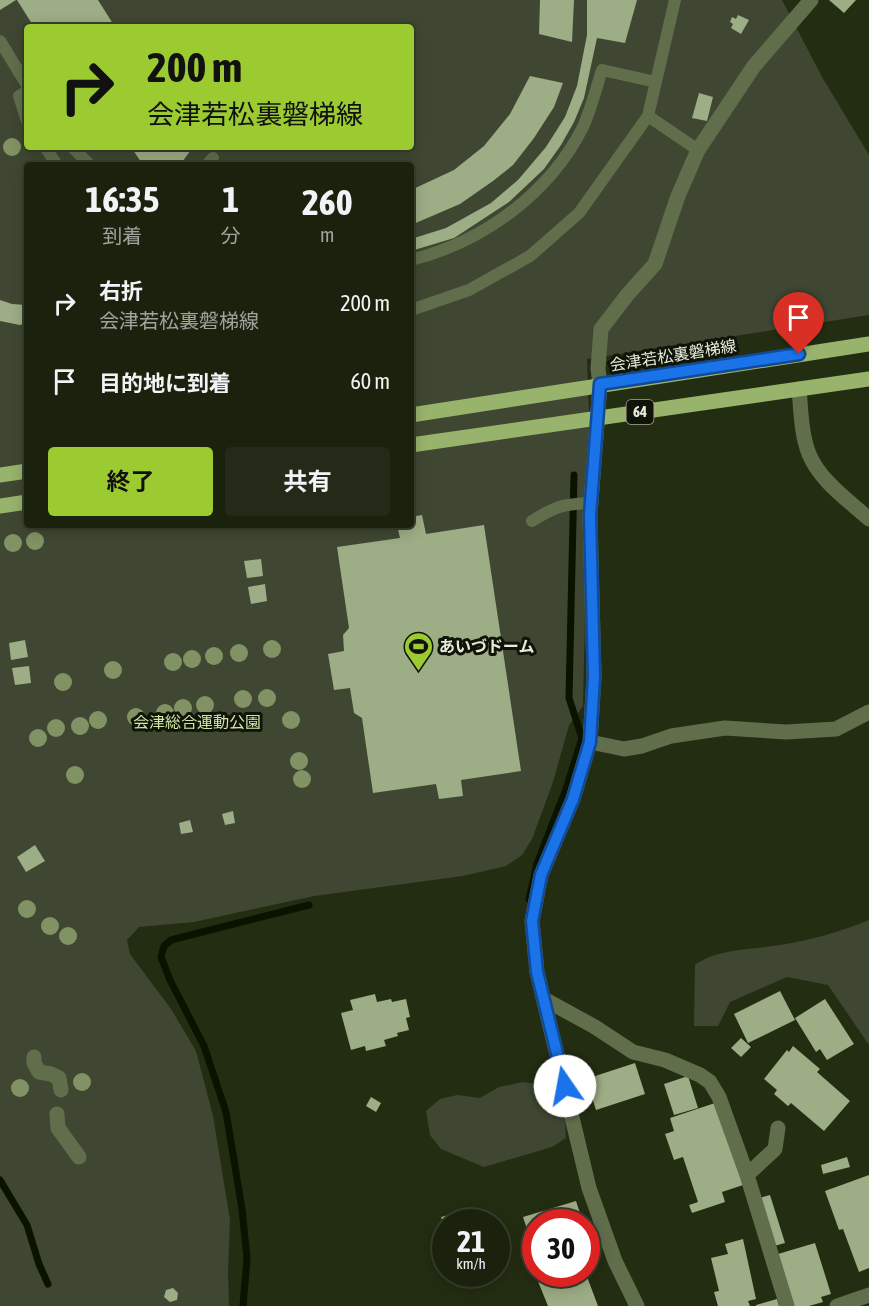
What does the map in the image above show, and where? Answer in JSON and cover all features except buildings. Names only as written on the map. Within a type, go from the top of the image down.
[{"type":"main road","name":"会津若松裏磐梯線","points":[[414,415],[869,344]]},
{"type":"main road","name":"64","points":[[414,445],[869,379]]},
{"type":"main road","points":[[0,475],[24,471]]},
{"type":"main road","points":[[0,506],[24,502]]},
{"type":"street","points":[[636,1306],[615,1261],[589,1188],[537,972],[532,921],[541,875],[573,799],[590,742],[594,677],[591,503],[600,384],[598,369],[601,329],[655,264],[678,196],[698,150],[754,66],[811,0]]},
{"type":"street","points":[[799,389],[804,437],[810,455],[824,477],[869,519]]},
{"type":"street","points":[[590,742],[624,749],[642,746],[671,736],[725,728],[786,732],[836,729],[869,712]]},
{"type":"street","points":[[544,999],[595,1027],[633,1052],[674,1064],[710,1082],[719,1097],[747,1175],[787,1306]]},
{"type":"street","points":[[34,1057],[34,1063],[39,1072],[59,1078],[61,1090]]},
{"type":"street","points":[[57,1114],[58,1128],[79,1157]]},
{"type":"street","points":[[747,1175],[775,1149],[778,1128]]},
{"type":"street","points":[[837,1306],[869,1295]]},
{"type":"lane","points":[[414,309],[469,290],[530,256],[579,213],[648,116],[673,2]]},
{"type":"lane","points":[[0,41],[24,80]]},
{"type":"lane","points":[[414,259],[435,254],[468,240],[499,221],[535,192],[554,171],[583,126],[602,70],[656,82]]},
{"type":"lane","points":[[24,93],[19,96],[24,112]]},
{"type":"lane","points":[[648,116],[698,150]]},
{"type":"lane","points":[[75,150],[87,162]]},
{"type":"lane","points":[[532,521],[553,508],[566,504],[591,503]]},
{"type":"green space","name":"会津総合運動公園","points":[[0,0],[782,0],[822,77],[869,155],[869,315],[587,359],[591,464],[587,523],[583,706],[569,725],[553,782],[532,839],[522,855],[506,866],[463,876],[314,896],[194,922],[139,927],[127,940],[130,954],[171,1009],[196,1051],[213,1116],[230,1220],[229,1306],[0,1306]]},
{"type":"green space","points":[[869,920],[869,1045],[828,985],[787,977],[730,1002],[718,1026],[694,1026],[695,965],[704,959],[714,955],[814,938]]},
{"type":"green space","points":[[523,1082],[552,1086],[560,1097],[564,1110],[566,1138],[552,1147],[484,1167],[441,1149],[430,1135],[426,1111],[440,1099],[457,1095],[480,1098],[499,1087]]},
{"type":"waterway","points":[[529,899],[537,864],[566,789],[582,738],[569,698],[574,475]]},
{"type":"waterway","points":[[243,1306],[247,1258],[242,1209],[226,1112],[204,1046],[170,980],[161,957],[164,946],[171,940],[309,905]]},
{"type":"waterway","points":[[0,1180],[27,1225],[48,1284]]},
{"type":"place","name":"あいづドーム","points":[[418,672]]},
{"type":"route","points":[[565,1086],[537,972],[532,921],[541,875],[573,799],[590,742],[594,677],[590,515],[600,384],[799,354]]}]
